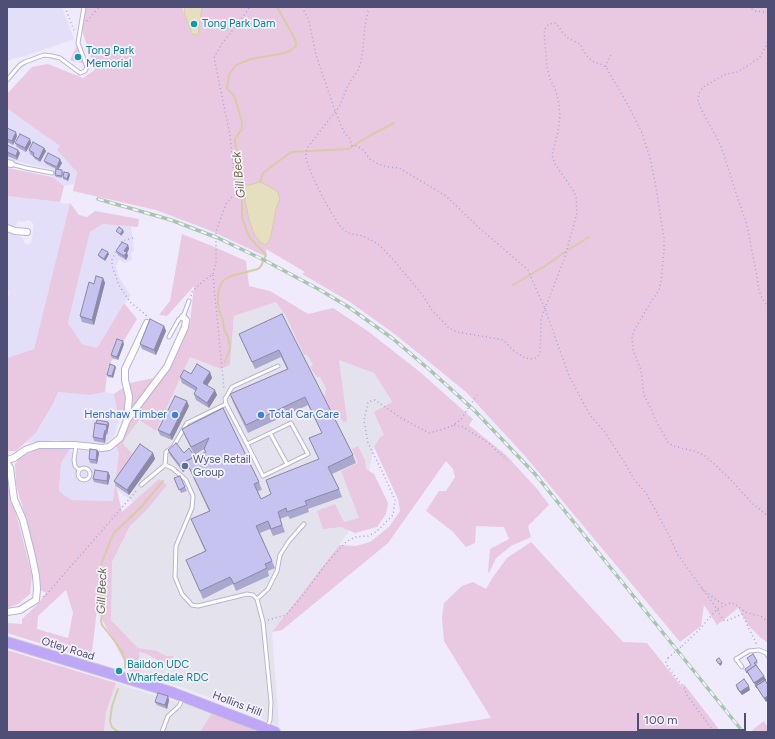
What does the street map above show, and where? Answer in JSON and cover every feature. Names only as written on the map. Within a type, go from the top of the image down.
[{"type":"main road","name":"Otley Road","points":[[7,642],[122,678]]},
{"type":"main road","name":"Hollins Hill","points":[[122,678],[184,696],[270,730]]},
{"type":"street","points":[[7,228],[15,231],[27,232]]},
{"type":"street","points":[[7,612],[20,610],[36,600],[37,589],[35,569],[23,520],[14,498],[8,464],[25,450],[39,445],[76,445],[102,448],[108,447],[120,438],[128,420],[167,367],[185,327],[186,320],[183,316]]},
{"type":"street","points":[[128,420],[129,397],[125,380],[125,369],[147,322]]},
{"type":"lane","points":[[7,80],[20,65],[44,55],[60,58],[80,73],[85,71],[87,67],[78,43],[84,7]]},
{"type":"lane","points":[[9,163],[52,174]]},
{"type":"lane","points":[[170,336],[179,319],[183,316],[189,301]]},
{"type":"lane","points":[[248,444],[291,423],[308,454],[263,476],[248,444],[226,404],[225,399],[232,387],[278,366]]},
{"type":"lane","points":[[141,485],[165,465],[166,452],[173,447],[187,423],[226,404]]},
{"type":"lane","points":[[270,433],[287,464]]},
{"type":"lane","points":[[76,445],[74,460],[75,466],[79,470]]},
{"type":"lane","points":[[165,465],[172,468],[186,480],[193,496],[192,508],[176,546],[175,577],[182,594],[192,605],[198,606],[247,594],[252,595],[256,599],[263,622],[271,702],[270,730]]},
{"type":"lane","points":[[84,468],[88,469],[90,473],[89,478],[81,480],[77,473],[79,470],[84,468]]},
{"type":"lane","points":[[256,599],[268,589],[277,571],[280,555],[289,541],[304,524]]},
{"type":"lane","points":[[742,666],[736,659],[749,651],[759,650],[766,653],[768,656]]},
{"type":"lane","points":[[162,732],[168,716],[179,706],[184,696]]},
{"type":"path","points":[[65,7],[78,43]]},
{"type":"path","points":[[87,21],[99,7]]},
{"type":"path","points":[[225,399],[213,274],[216,262],[216,231],[226,204],[236,192],[230,135],[214,58],[221,45],[249,7]]},
{"type":"path","points":[[302,7],[309,21],[316,55],[335,111],[350,144],[363,150],[367,156],[378,164],[399,168],[446,196],[477,226],[528,270],[569,376],[590,415],[604,431],[634,479],[646,493],[678,555],[723,620],[726,621],[742,614]]},
{"type":"path","points":[[369,7],[365,25],[361,62],[358,70],[348,85],[339,106],[308,147],[306,152],[306,159],[313,177],[323,198],[339,225],[347,233],[363,236],[378,244],[391,257],[421,293],[432,310],[449,328],[457,332],[499,338],[525,358],[535,358],[539,355],[541,321],[544,309],[564,260],[577,213],[576,196],[555,164],[552,156],[558,132],[560,115],[556,91],[550,79],[547,67],[544,30],[549,24],[556,23],[568,38],[580,44],[587,56],[594,62],[606,67],[642,133],[650,158],[664,238],[664,251],[659,290],[634,331],[632,337],[633,350],[641,370],[644,395],[668,442],[673,446],[704,455],[712,461],[753,504],[768,516]]},
{"type":"path","points":[[748,7],[756,11],[768,11]]},
{"type":"path","points":[[768,18],[768,36],[760,57],[738,72],[726,74],[703,87],[699,93],[698,101],[724,155],[747,225],[759,291],[768,307]]},
{"type":"path","points":[[606,67],[612,53]]},
{"type":"path","points":[[133,238],[122,241],[112,259],[112,266],[119,285],[130,302],[146,315],[147,322]]},
{"type":"path","points":[[189,301],[192,292],[213,274]]},
{"type":"path","points":[[263,622],[286,615],[304,594],[326,564],[346,542],[355,538],[368,536],[376,532],[393,516],[395,500],[368,443],[364,421],[368,402],[375,400],[401,418],[429,433],[444,430],[454,425],[461,419],[477,395]]},
{"type":"path","points":[[454,425],[463,427],[487,442],[507,460]]},
{"type":"path","points":[[36,600],[46,595],[141,485]]},
{"type":"path","points":[[701,588],[725,605]]},
{"type":"path","points":[[714,732],[686,694],[685,689],[668,667],[666,662],[668,658],[698,631],[716,609],[730,603],[735,604],[743,610],[762,617],[768,622]]},
{"type":"path","points":[[743,610],[742,614],[759,650]]},
{"type":"shaded area","points":[[7,7],[62,7],[74,39],[12,59],[7,62]]},
{"type":"shaded area","points":[[86,7],[182,7],[192,34],[198,35],[202,7],[768,7],[768,643],[749,626],[738,608],[717,625],[704,605],[701,626],[680,642],[526,457],[466,392],[396,335],[350,302],[302,274],[305,272],[266,249],[267,257],[209,230],[156,210],[73,191],[77,172],[57,150],[60,146],[9,110],[7,108],[7,94],[32,67],[48,64],[83,78],[95,70],[82,30]]},
{"type":"shaded area","name":"Tong Park Dam","points":[[184,7],[202,7],[198,35],[192,34],[185,15]]},
{"type":"shaded area","points":[[77,46],[85,64],[70,60]]},
{"type":"shaded area","points":[[9,110],[61,146],[77,172],[74,184],[64,186],[53,177],[54,170],[7,159],[7,111]]},
{"type":"shaded area","points":[[7,168],[53,177],[64,186],[60,202],[7,196]]},
{"type":"shaded area","points":[[260,182],[278,192],[280,199],[276,209],[270,239],[266,245],[260,242],[254,234],[249,220],[245,200],[246,186]]},
{"type":"shaded area","points":[[7,196],[60,202],[64,204],[70,203],[34,349],[7,358],[7,301],[10,292],[7,290],[7,233],[22,237],[27,245],[31,243],[34,225],[28,220],[24,222],[18,221],[16,226],[7,225]]},
{"type":"shaded area","points":[[70,203],[79,215],[87,217],[95,211],[139,219],[138,227],[103,224],[90,232],[68,323],[82,344],[97,348],[124,303],[137,319],[108,367],[105,392],[90,395],[58,392],[53,404],[35,434],[16,451],[7,451],[7,358],[34,349]]},
{"type":"shaded area","points":[[103,224],[131,226],[134,250],[131,255],[132,260],[125,263],[119,260],[116,267],[120,279],[131,296],[124,303],[97,348],[82,344],[68,323],[90,232]]},
{"type":"shaded area","points":[[182,234],[246,261],[249,286],[270,291],[308,314],[333,308],[369,332],[420,372],[473,419],[469,425],[506,455],[538,490],[549,505],[528,526],[531,537],[511,546],[496,558],[489,573],[490,549],[509,539],[504,527],[476,526],[475,543],[466,547],[452,531],[426,511],[439,491],[446,491],[455,477],[453,469],[446,461],[388,543],[282,630],[272,632],[339,545],[356,546],[370,542],[389,527],[400,511],[398,499],[374,447],[380,437],[384,435],[374,412],[392,402],[374,373],[339,360],[347,420],[344,423],[339,416],[334,415],[324,397],[326,388],[320,377],[317,377],[310,367],[313,365],[307,354],[304,355],[287,318],[276,302],[234,316],[230,365],[221,369],[190,357],[156,431],[139,420],[123,444],[135,457],[116,486],[122,512],[159,479],[167,485],[145,512],[130,526],[112,562],[111,620],[138,648],[157,651],[166,656],[173,656],[175,662],[163,663],[145,653],[139,652],[141,675],[130,672],[97,610],[91,659],[7,633],[7,623],[22,624],[22,619],[38,604],[46,593],[39,589],[40,581],[16,484],[15,464],[21,456],[39,449],[70,449],[61,463],[59,490],[72,500],[113,501],[119,453],[115,444],[134,417],[118,415],[114,394],[130,383],[158,377],[190,323],[194,286],[167,316],[159,315],[170,301]],"holes":[[[66,590],[73,613],[68,638],[37,629],[38,616]]]},
{"type":"shaded area","points":[[276,302],[287,318],[374,373],[392,403],[384,435],[380,437],[374,447],[359,518],[272,632],[279,726],[184,688],[141,675],[138,648],[111,620],[111,562],[130,526],[145,512],[111,485],[124,431],[134,417],[156,431],[190,357],[221,369],[230,365],[234,316]]},
{"type":"shaded area","points":[[124,387],[124,411],[119,419],[114,437],[103,446],[57,440],[25,443],[35,434],[53,404],[58,392],[90,395],[105,392],[114,394]]},
{"type":"shaded area","points":[[115,444],[119,453],[113,501],[72,500],[59,490],[61,463],[70,449],[75,453],[81,450],[101,452],[107,451]]},
{"type":"shaded area","points":[[358,446],[365,460],[366,469],[374,474],[388,503],[386,514],[377,527],[355,533],[341,527],[323,529],[317,511],[335,504],[344,522],[359,518],[341,471],[358,463],[352,449]]},
{"type":"shaded area","points":[[7,483],[32,576],[30,594],[18,604],[7,608]]},
{"type":"shaded area","points":[[531,542],[623,642],[647,643],[682,687],[684,684],[721,732],[400,732],[491,718],[444,641],[442,617],[444,603],[462,586],[473,582],[486,589],[507,558]]},
{"type":"shaded area","points":[[7,650],[116,683],[106,712],[104,732],[7,732]]},
{"type":"shaded area","points":[[116,683],[212,713],[200,732],[104,732],[106,712]]},
{"type":"shaded area","points":[[212,713],[254,730],[253,732],[200,732]]},
{"type":"shaded area","points":[[764,721],[768,728],[768,732],[754,732],[752,730]]},
{"type":"building","points":[[7,128],[16,132],[12,141],[7,139]]},
{"type":"building","points":[[20,134],[30,139],[25,148],[15,143]]},
{"type":"building","points":[[33,142],[44,148],[39,159],[33,156],[34,153],[29,150]]},
{"type":"building","points":[[7,145],[18,150],[16,156],[7,152]]},
{"type":"building","points":[[48,153],[60,159],[57,167],[44,161]]},
{"type":"building","points":[[56,169],[62,170],[62,176],[55,175]]},
{"type":"building","points":[[64,172],[69,173],[67,179],[63,177]]},
{"type":"building","points":[[119,227],[123,230],[120,234],[116,231]]},
{"type":"building","points":[[122,242],[128,245],[124,251],[127,252],[124,256],[116,251]]},
{"type":"building","points":[[102,249],[108,252],[104,259],[98,255]]},
{"type":"building","points":[[96,276],[103,278],[92,320],[80,316],[89,282],[94,284]]},
{"type":"building","points":[[282,314],[353,455],[328,467],[339,489],[305,501],[307,505],[287,512],[286,508],[278,512],[282,525],[271,529],[268,521],[256,526],[272,561],[265,564],[267,568],[234,584],[230,577],[200,591],[186,560],[206,551],[191,519],[210,511],[186,461],[206,452],[204,449],[209,438],[191,447],[182,429],[223,408],[259,482],[254,484],[261,499],[271,494],[266,480],[319,459],[309,438],[322,433],[305,397],[246,425],[230,394],[288,369],[279,350],[252,362],[239,334]]},
{"type":"building","points":[[150,319],[164,326],[154,350],[140,344]]},
{"type":"building","points":[[117,339],[123,341],[117,357],[111,355]]},
{"type":"building","points":[[110,364],[115,366],[112,376],[107,375]]},
{"type":"building","points":[[197,364],[210,372],[203,383],[215,390],[207,403],[194,394],[197,388],[180,377],[184,370],[191,374]]},
{"type":"building","points":[[175,396],[187,401],[170,435],[158,430]]},
{"type":"building","points":[[97,420],[108,422],[108,427],[107,425],[96,423]]},
{"type":"building","points":[[95,423],[107,425],[103,439],[93,437]]},
{"type":"building","points":[[176,443],[184,453],[189,448],[193,454],[196,454],[186,461],[187,462],[181,467],[168,450]]},
{"type":"building","points":[[140,444],[153,453],[127,490],[114,481]]},
{"type":"building","points":[[90,449],[97,450],[96,460],[89,459]]},
{"type":"building","points":[[95,470],[108,472],[107,481],[93,479]]},
{"type":"building","points":[[180,476],[185,487],[179,490],[174,478]]},
{"type":"building","points":[[753,654],[757,661],[754,663],[756,665],[747,671],[747,673],[745,669],[751,665],[747,658]]},
{"type":"building","points":[[719,658],[722,662],[719,664],[716,660]]},
{"type":"building","points":[[756,665],[764,676],[754,683],[747,671]]},
{"type":"building","points":[[744,679],[749,686],[740,692],[736,685]]},
{"type":"building","points":[[764,679],[764,681],[756,686],[757,688],[755,685]]},
{"type":"building","points":[[765,680],[768,685],[768,696],[764,698],[756,686]]},
{"type":"building","points":[[158,693],[168,696],[165,705],[155,702]]},
{"type":"waterway","name":"Gill Beck","points":[[225,362],[230,348],[228,337],[224,329],[223,320],[219,311],[218,295],[220,286],[224,280],[231,276],[258,269],[266,255],[250,238],[242,217],[242,185],[235,143],[235,139],[242,129],[242,122],[235,98],[227,89],[229,74],[236,65],[251,59],[285,53],[296,46],[295,39],[277,7]]},
{"type":"waterway","points":[[260,182],[263,173],[291,152],[348,149],[394,123]]},
{"type":"waterway","points":[[568,250],[589,237]]},
{"type":"waterway","points":[[513,285],[565,252]]},
{"type":"waterway","name":"Gill Beck","points":[[125,668],[123,654],[102,625],[101,621],[103,607],[101,565],[114,533],[141,507],[163,481]]},
{"type":"waterway","name":"Gill Beck","points":[[118,689],[112,706],[110,721],[112,727],[118,732]]},
{"type":"railway","points":[[98,199],[171,220],[218,238],[264,260],[320,290],[347,306],[392,338],[474,410],[535,474],[743,732]]},
{"type":"place","name":"Tong Park Dam","points":[[194,24]]},
{"type":"place","name":"Tong Park Memorial","points":[[78,57]]},
{"type":"place","name":"Henshaw Timber","points":[[175,415]]},
{"type":"place","name":"Total Car Care","points":[[261,415]]},
{"type":"place","name":"Wyse Retail Group","points":[[185,466]]},
{"type":"place","name":"Baildon UDC Wharfedale RDC","points":[[119,671]]}]
